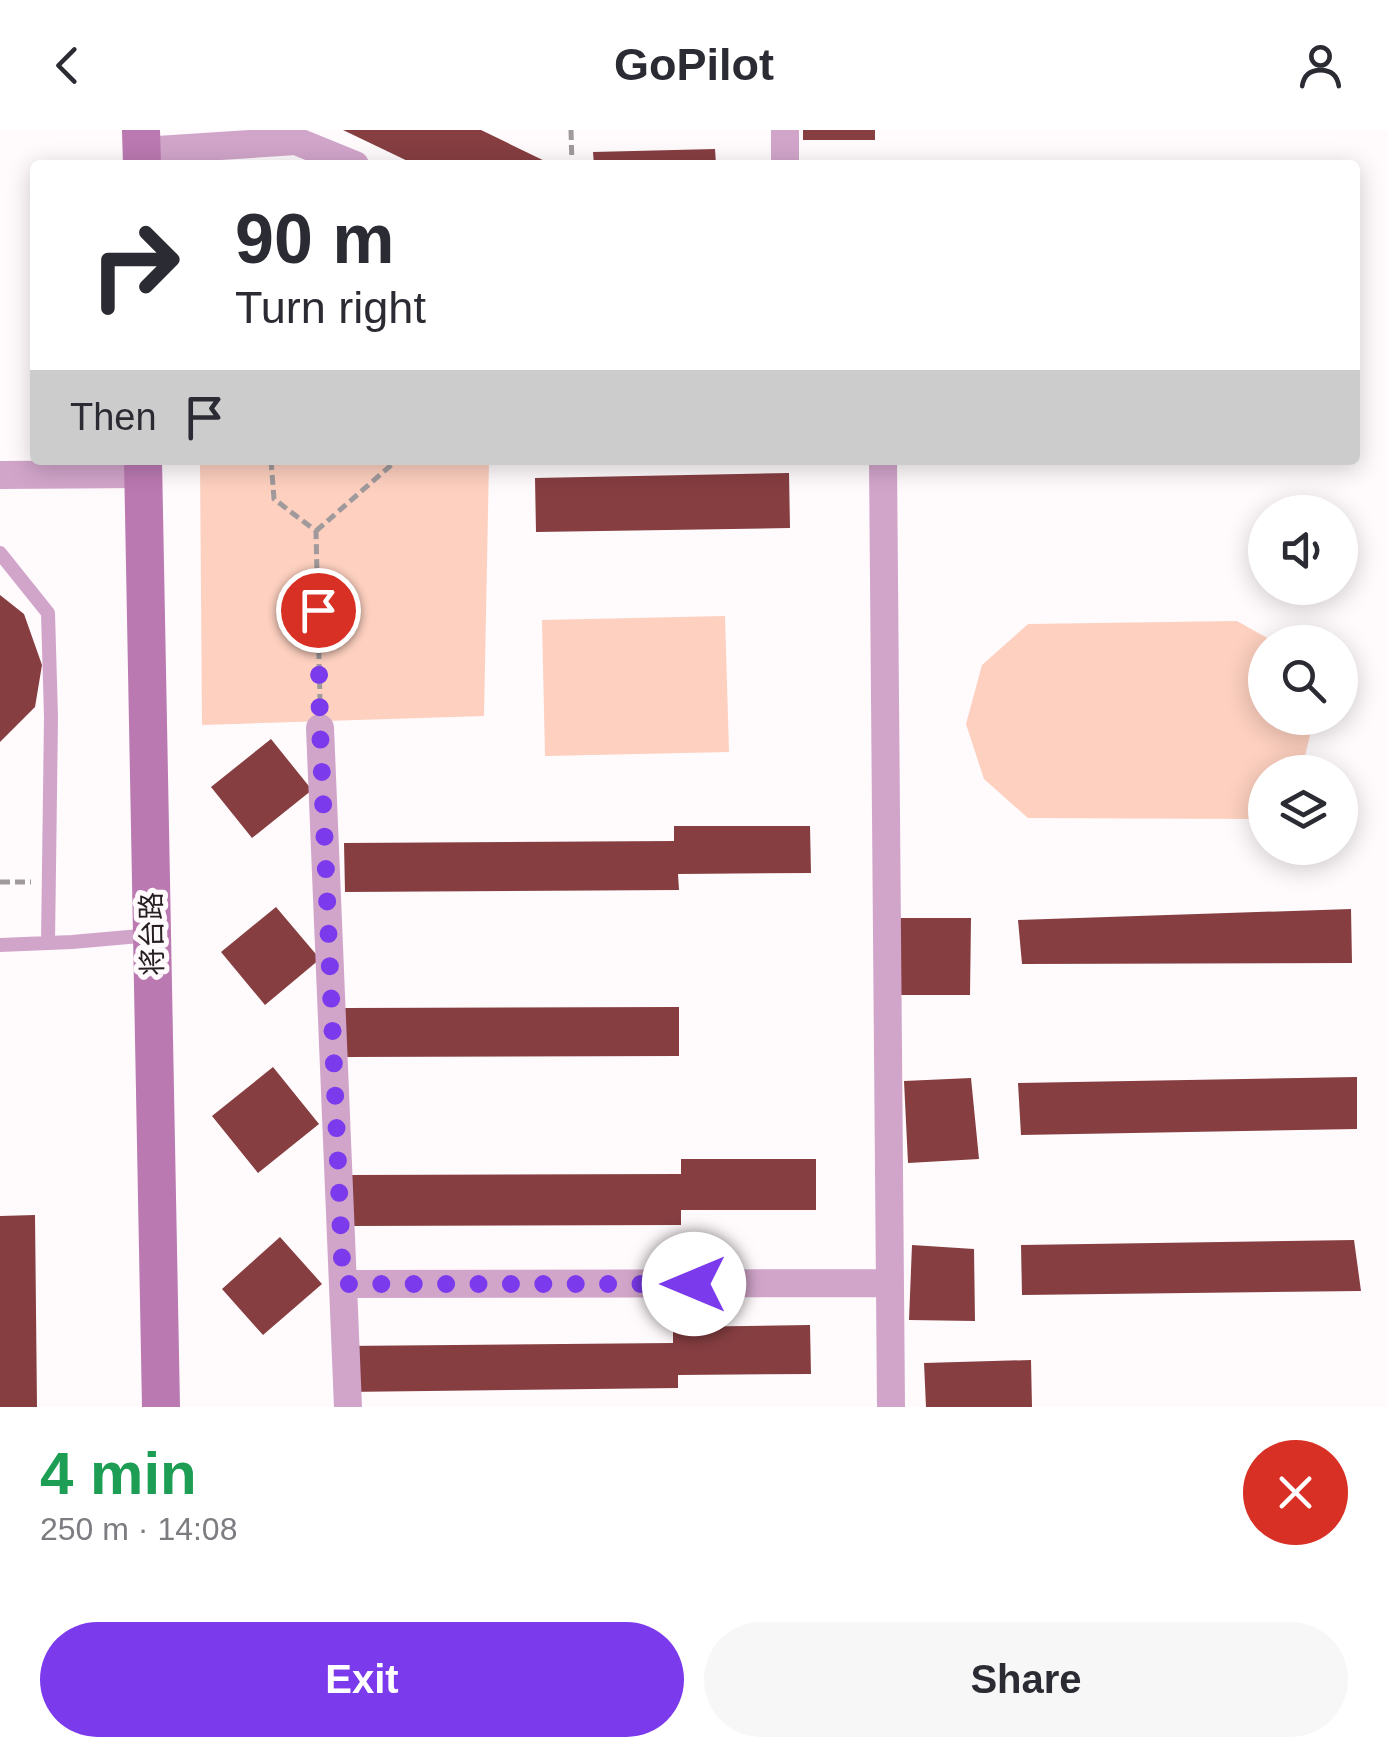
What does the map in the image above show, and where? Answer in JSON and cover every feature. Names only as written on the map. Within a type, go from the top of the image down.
[{"type":"main road","name":"将台路","points":[[143,467],[162,1407]]},
{"type":"street","points":[[785,130],[785,160]]},
{"type":"street","points":[[142,149],[296,141],[343,160]]},
{"type":"street","points":[[883,465],[891,1407]]},
{"type":"street","points":[[0,475],[143,467]]},
{"type":"street","points":[[320,728],[348,1407]]},
{"type":"street","points":[[343,1284],[890,1283]]},
{"type":"lane","points":[[0,553],[48,613],[48,943]]},
{"type":"lane","points":[[0,945],[152,935]]},
{"type":"path","points":[[571,130],[572,160]]},
{"type":"path","points":[[271,465],[274,499],[316,530]]},
{"type":"path","points":[[316,530],[391,465]]},
{"type":"path","points":[[316,530],[320,728]]},
{"type":"path","points":[[0,882],[49,881]]},
{"type":"shaded area","points":[[200,465],[489,465],[484,716],[202,725]]},
{"type":"shaded area","points":[[725,616],[729,752],[545,756],[542,620]]},
{"type":"shaded area","points":[[1237,621],[1248,627],[1248,735],[1310,735],[1305,755],[1248,755],[1248,819],[1028,818],[984,779],[966,724],[982,665],[1028,624]]},
{"type":"building","points":[[343,130],[481,130],[543,160],[406,160]]},
{"type":"building","points":[[803,130],[875,130],[875,140],[803,140]]},
{"type":"building","points":[[715,149],[716,160],[594,160],[593,152]]},
{"type":"building","points":[[789,473],[790,528],[536,532],[535,478]]},
{"type":"building","points":[[0,595],[24,614],[42,665],[35,707],[0,742]]},
{"type":"building","points":[[271,739],[312,790],[252,838],[211,787]]},
{"type":"building","points":[[674,826],[810,826],[811,873],[678,874],[679,890],[345,892],[344,843],[674,841]]},
{"type":"building","points":[[276,907],[320,959],[265,1005],[221,952]]},
{"type":"building","points":[[1351,909],[1352,963],[1022,964],[1018,920]]},
{"type":"building","points":[[897,918],[971,918],[970,995],[897,995]]},
{"type":"building","points":[[679,1007],[679,1056],[345,1057],[345,1008]]},
{"type":"building","points":[[273,1067],[319,1124],[258,1173],[212,1116]]},
{"type":"building","points":[[1357,1077],[1357,1129],[1021,1135],[1018,1083]]},
{"type":"building","points":[[971,1078],[979,1159],[908,1163],[904,1081]]},
{"type":"building","points":[[681,1159],[816,1159],[816,1210],[681,1210],[681,1225],[348,1226],[348,1175],[681,1174]]},
{"type":"building","points":[[35,1215],[37,1407],[0,1407],[0,1216]]},
{"type":"building","points":[[280,1237],[322,1284],[263,1335],[222,1289]]},
{"type":"building","points":[[1354,1240],[1361,1291],[1022,1295],[1021,1245]]},
{"type":"building","points":[[912,1245],[974,1249],[975,1321],[909,1320]]},
{"type":"building","points":[[810,1325],[811,1374],[678,1375],[678,1388],[344,1392],[343,1346],[673,1343],[673,1327]]},
{"type":"building","points":[[1031,1360],[1032,1407],[926,1407],[924,1363]]},
{"type":"route","points":[[318,610],[343,1284],[694,1284]]}]
